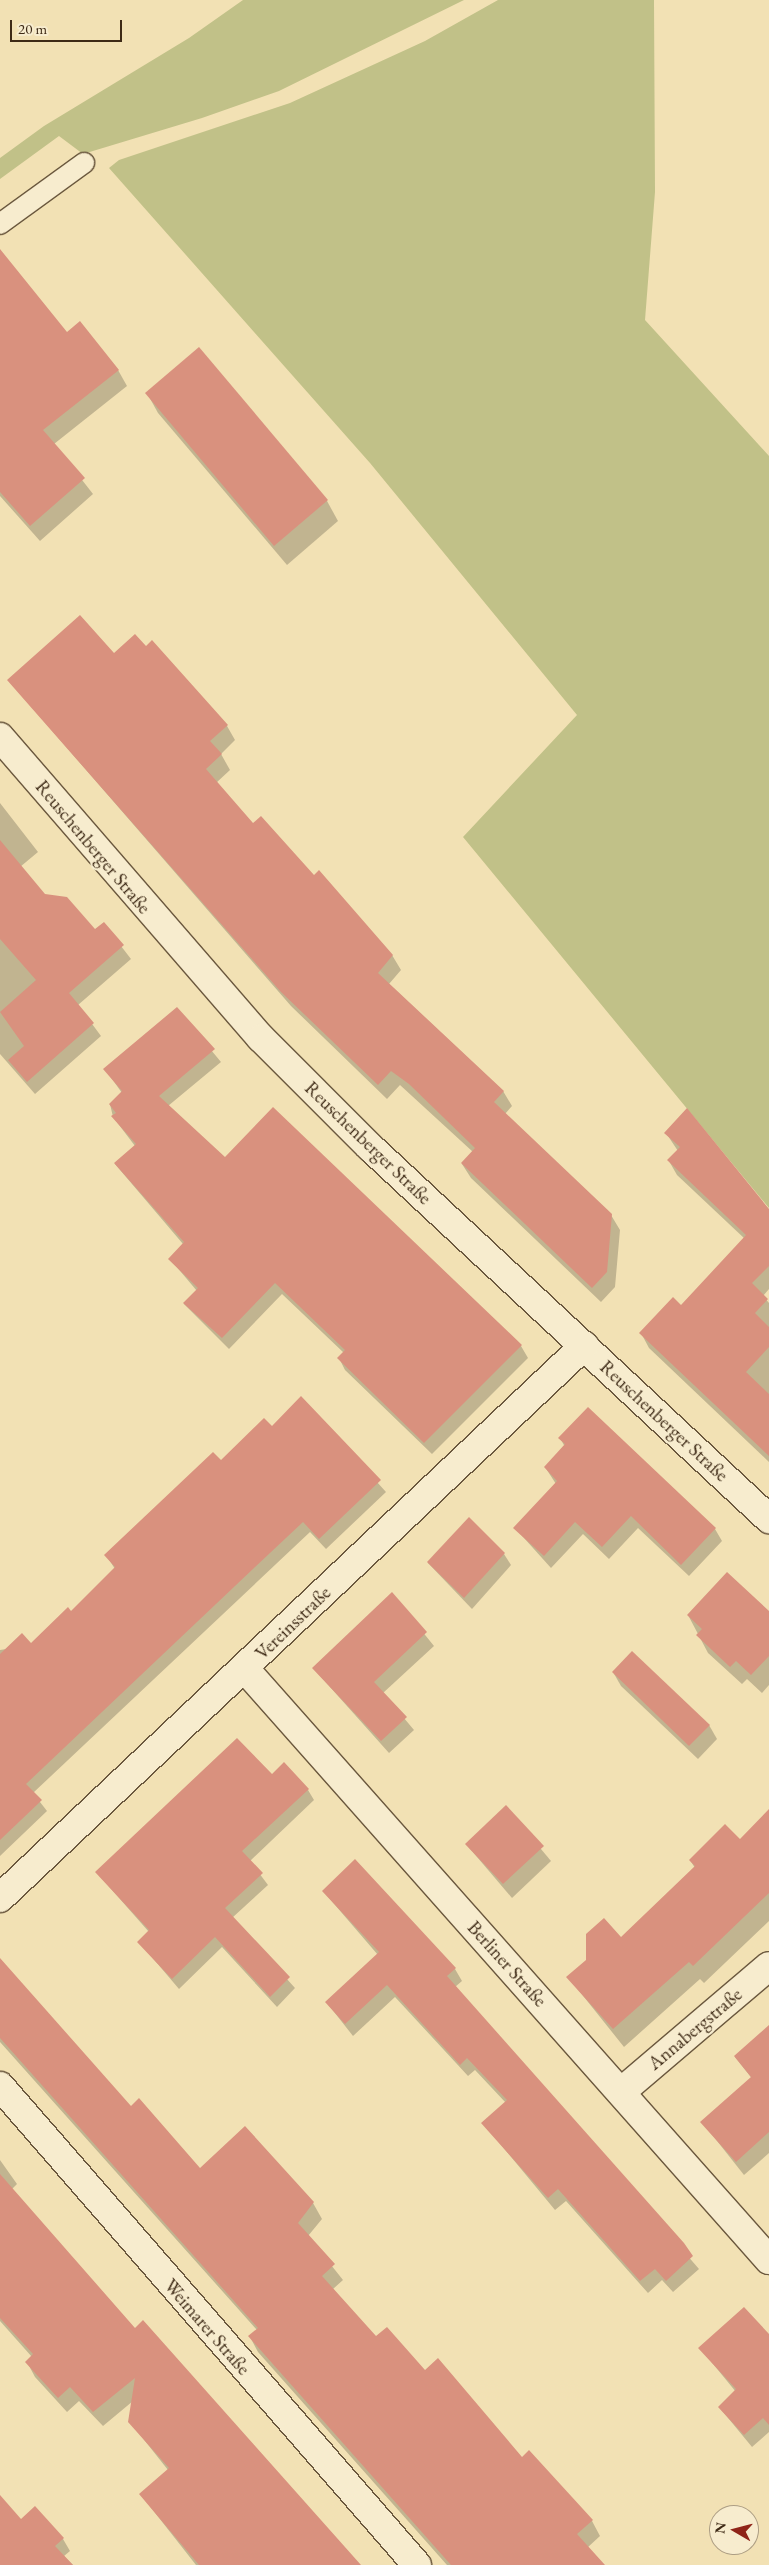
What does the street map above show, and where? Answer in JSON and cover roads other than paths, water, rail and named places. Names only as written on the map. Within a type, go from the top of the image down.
[{"type":"main road","name":"Reuschenberger Straße","points":[[0,737],[261,1038],[370,1147],[769,1519]]},
{"type":"main road","name":"Vereinsstraße","points":[[0,1898],[245,1670],[584,1346]]},
{"type":"main road","name":"Berliner Straße","points":[[245,1670],[769,2260]]},
{"type":"main road","name":"Annabergstraße","points":[[621,2092],[769,1966]]},
{"type":"main road","name":"Weimarer Straße","points":[[0,2086],[417,2565]]},
{"type":"lane","points":[[0,224],[84,163]]}]
